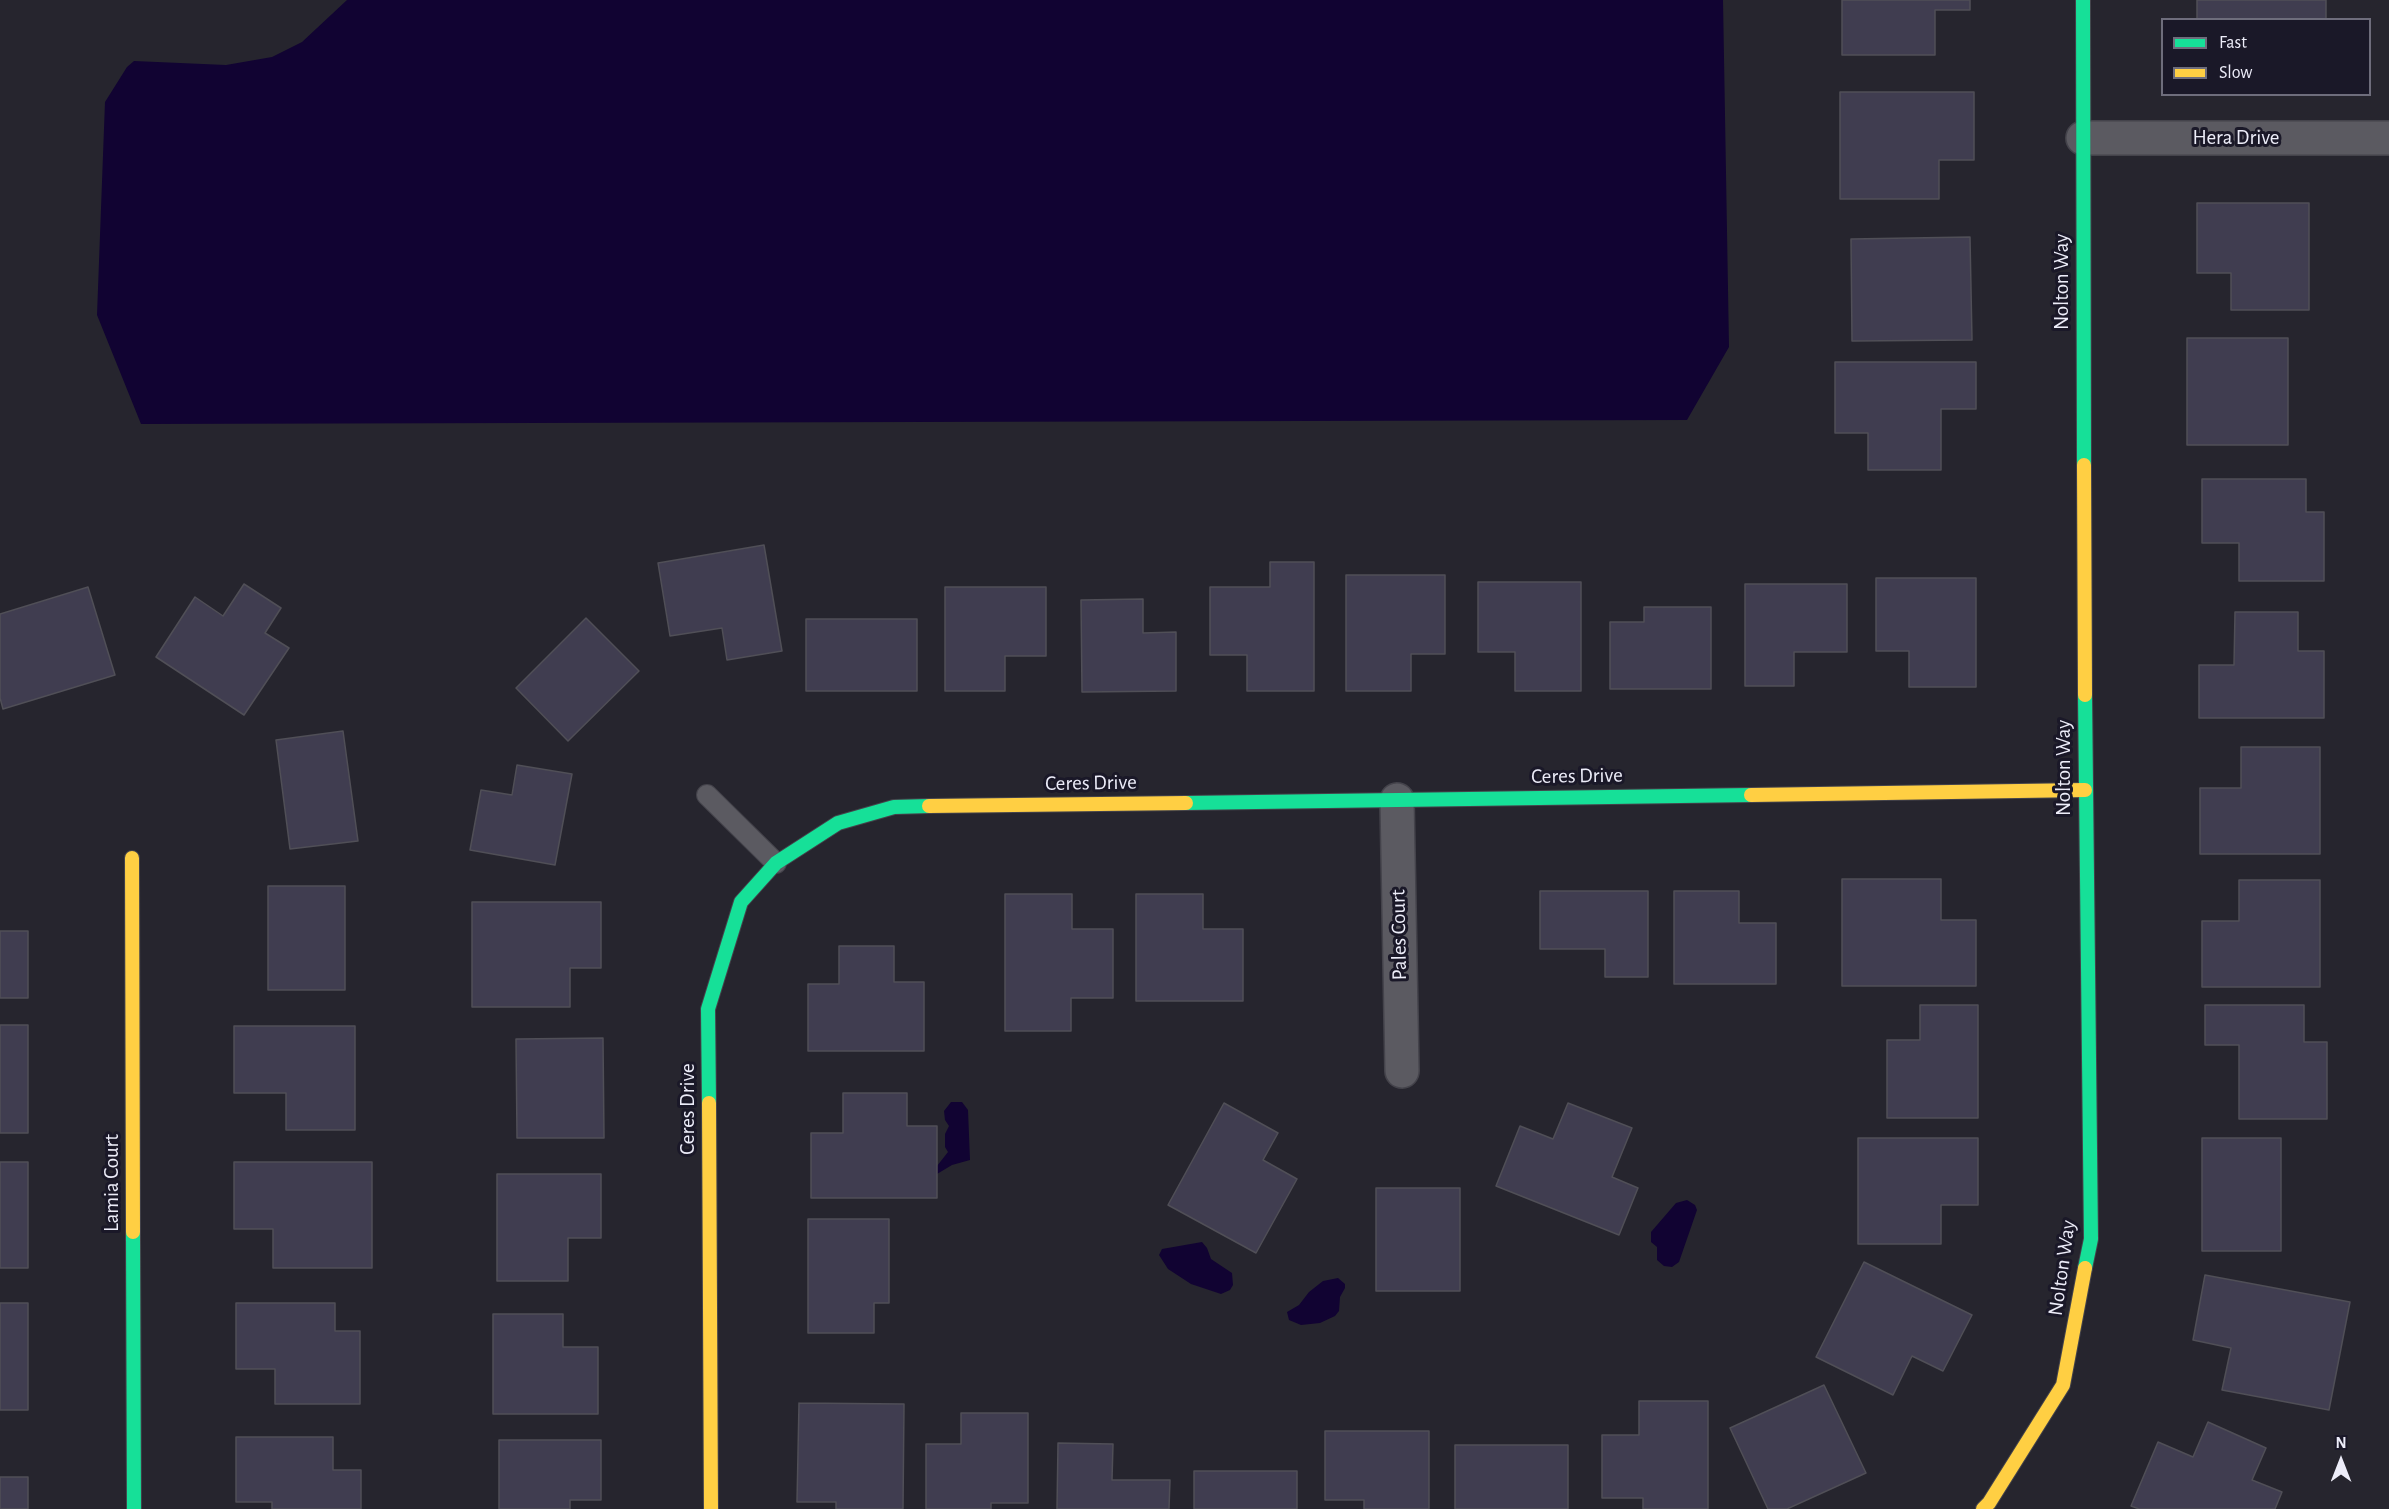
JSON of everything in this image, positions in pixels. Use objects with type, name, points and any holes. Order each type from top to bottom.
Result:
[{"type":"street","name":"Nolton Way","points":[[1983,1509],[2063,1385],[2091,1239],[2085,790],[2083,0]]},
{"type":"street","name":"Hera Drive","points":[[2083,138],[2389,138]]},
{"type":"street","name":"Ceres Drive","points":[[711,1509],[708,1009],[741,902],[776,863],[837,823],[894,807],[2085,790]]},
{"type":"street","name":"Pales Court","points":[[1397,800],[1402,1071]]},
{"type":"street","name":"Lamia Court","points":[[132,858],[134,1509]]},
{"type":"lane","points":[[707,795],[776,863]]},
{"type":"shaded area","points":[[347,0],[1723,0],[1729,347],[1687,420],[141,424],[97,315],[105,102],[127,67],[134,61],[226,65],[272,57],[302,42]]},
{"type":"shaded area","points":[[951,1102],[962,1102],[968,1110],[970,1160],[952,1165],[937,1174],[937,1166],[948,1152],[945,1147],[945,1134],[949,1126],[945,1120],[944,1111]]},
{"type":"shaded area","points":[[1687,1200],[1695,1205],[1697,1210],[1679,1262],[1672,1267],[1664,1266],[1657,1260],[1657,1247],[1651,1242],[1651,1232],[1676,1203]]},
{"type":"shaded area","points":[[1202,1242],[1211,1259],[1232,1273],[1233,1285],[1230,1290],[1221,1294],[1191,1284],[1168,1269],[1159,1255],[1162,1249]]},
{"type":"shaded area","points":[[1338,1278],[1345,1284],[1345,1288],[1340,1297],[1339,1311],[1335,1316],[1320,1323],[1301,1325],[1289,1320],[1287,1312],[1299,1305],[1309,1292],[1323,1281]]},
{"type":"building","points":[[1842,0],[1970,0],[1970,10],[1935,10],[1935,55],[1842,55]]},
{"type":"building","points":[[2197,0],[2326,0],[2326,18],[2197,18]]},
{"type":"building","points":[[1840,92],[1974,92],[1974,160],[1939,160],[1939,199],[1840,199]]},
{"type":"building","points":[[2197,203],[2309,203],[2309,310],[2231,310],[2231,273],[2197,273]]},
{"type":"building","points":[[1970,237],[1972,340],[1852,341],[1851,239]]},
{"type":"building","points":[[2187,338],[2288,338],[2288,445],[2187,445]]},
{"type":"building","points":[[1835,362],[1976,362],[1976,409],[1941,409],[1941,470],[1868,470],[1868,433],[1835,433]]},
{"type":"building","points":[[2202,479],[2306,479],[2306,512],[2324,512],[2324,581],[2239,581],[2239,543],[2202,543]]},
{"type":"building","points":[[764,545],[782,651],[727,660],[722,628],[670,636],[658,563]]},
{"type":"building","points":[[1270,562],[1314,562],[1314,691],[1247,691],[1247,655],[1210,655],[1210,587],[1270,587]]},
{"type":"building","points":[[1346,575],[1445,575],[1445,654],[1411,654],[1411,691],[1346,691]]},
{"type":"building","points":[[1876,578],[1976,578],[1976,687],[1909,687],[1909,651],[1876,651]]},
{"type":"building","points":[[1478,582],[1581,582],[1581,691],[1515,691],[1515,652],[1478,652]]},
{"type":"building","points":[[244,584],[281,608],[265,633],[289,648],[244,715],[156,657],[195,597],[223,616]]},
{"type":"building","points":[[1745,584],[1847,584],[1847,652],[1794,652],[1794,686],[1745,686]]},
{"type":"building","points":[[88,587],[115,675],[3,709],[0,698],[0,614]]},
{"type":"building","points":[[945,587],[1046,587],[1046,656],[1005,656],[1005,691],[945,691]]},
{"type":"building","points":[[1143,599],[1143,633],[1176,632],[1176,691],[1082,692],[1081,600]]},
{"type":"building","points":[[1644,607],[1711,607],[1711,689],[1610,689],[1610,622],[1644,622]]},
{"type":"building","points":[[2235,612],[2298,612],[2298,651],[2324,651],[2324,718],[2199,718],[2199,665],[2234,665]]},
{"type":"building","points":[[586,618],[639,671],[568,741],[516,688]]},
{"type":"building","points":[[806,619],[917,619],[917,691],[806,691]]},
{"type":"building","points":[[343,731],[358,841],[290,849],[276,740]]},
{"type":"building","points":[[2241,747],[2320,747],[2320,854],[2200,854],[2200,788],[2241,788]]},
{"type":"building","points":[[517,765],[572,774],[555,865],[470,850],[481,790],[512,795]]},
{"type":"building","points":[[1842,879],[1941,879],[1941,920],[1976,920],[1976,986],[1842,986]]},
{"type":"building","points":[[2239,880],[2320,880],[2320,987],[2202,987],[2202,921],[2239,921]]},
{"type":"building","points":[[268,886],[345,886],[345,990],[268,990]]},
{"type":"building","points":[[1540,891],[1648,891],[1648,977],[1605,977],[1605,949],[1540,949]]},
{"type":"building","points":[[1674,891],[1739,891],[1739,923],[1776,923],[1776,984],[1674,984]]},
{"type":"building","points":[[1005,894],[1072,894],[1072,929],[1113,929],[1113,998],[1071,998],[1071,1031],[1005,1031]]},
{"type":"building","points":[[1136,894],[1203,894],[1203,929],[1243,929],[1243,1001],[1136,1001]]},
{"type":"building","points":[[472,902],[601,902],[601,968],[570,968],[570,1007],[472,1007]]},
{"type":"building","points":[[0,931],[28,931],[28,998],[0,998]]},
{"type":"building","points":[[839,946],[894,946],[894,982],[924,982],[924,1051],[808,1051],[808,984],[839,984]]},
{"type":"building","points":[[1920,1005],[1978,1005],[1978,1118],[1887,1118],[1887,1040],[1920,1040]]},
{"type":"building","points":[[2205,1005],[2304,1005],[2304,1042],[2327,1042],[2327,1119],[2239,1119],[2239,1045],[2205,1045]]},
{"type":"building","points":[[0,1025],[28,1025],[28,1133],[0,1133]]},
{"type":"building","points":[[234,1026],[355,1026],[355,1130],[286,1130],[286,1093],[234,1093]]},
{"type":"building","points":[[603,1038],[604,1138],[517,1138],[516,1039]]},
{"type":"building","points":[[843,1093],[907,1093],[907,1126],[937,1126],[937,1198],[811,1198],[811,1133],[843,1133]]},
{"type":"building","points":[[1224,1103],[1278,1133],[1263,1160],[1297,1179],[1256,1253],[1168,1205]]},
{"type":"building","points":[[1568,1103],[1632,1128],[1612,1177],[1638,1188],[1619,1235],[1496,1186],[1520,1126],[1553,1139]]},
{"type":"building","points":[[1858,1138],[1978,1138],[1978,1205],[1941,1205],[1941,1244],[1858,1244]]},
{"type":"building","points":[[2202,1138],[2281,1138],[2281,1251],[2202,1251]]},
{"type":"building","points":[[0,1162],[28,1162],[28,1268],[0,1268]]},
{"type":"building","points":[[234,1162],[372,1162],[372,1268],[273,1268],[273,1229],[234,1229]]},
{"type":"building","points":[[497,1174],[601,1174],[601,1238],[568,1238],[568,1281],[497,1281]]},
{"type":"building","points":[[1376,1188],[1460,1188],[1460,1291],[1376,1291]]},
{"type":"building","points":[[808,1219],[889,1219],[889,1303],[874,1303],[874,1333],[808,1333]]},
{"type":"building","points":[[1864,1262],[1972,1315],[1943,1371],[1912,1356],[1893,1395],[1816,1357]]},
{"type":"building","points":[[2205,1275],[2350,1302],[2329,1410],[2222,1390],[2231,1348],[2193,1340]]},
{"type":"building","points":[[0,1303],[28,1303],[28,1410],[0,1410]]},
{"type":"building","points":[[236,1303],[335,1303],[335,1331],[360,1331],[360,1404],[275,1404],[275,1369],[236,1369]]},
{"type":"building","points":[[493,1314],[563,1314],[563,1347],[598,1347],[598,1414],[493,1414]]},
{"type":"building","points":[[1824,1385],[1866,1473],[1787,1509],[1768,1509],[1730,1428]]},
{"type":"building","points":[[1639,1401],[1708,1401],[1708,1509],[1643,1509],[1643,1498],[1602,1498],[1602,1435],[1639,1435]]},
{"type":"building","points":[[799,1403],[904,1404],[903,1509],[836,1509],[836,1502],[797,1502]]},
{"type":"building","points":[[961,1413],[1028,1413],[1028,1503],[991,1503],[991,1509],[926,1509],[926,1444],[961,1444]]},
{"type":"building","points":[[2208,1422],[2266,1448],[2252,1480],[2282,1492],[2275,1509],[2139,1509],[2131,1506],[2158,1442],[2193,1457]]},
{"type":"building","points":[[1325,1431],[1429,1431],[1429,1509],[1364,1509],[1364,1500],[1325,1500]]},
{"type":"building","points":[[236,1437],[333,1437],[333,1470],[361,1470],[361,1509],[272,1509],[272,1502],[236,1502]]},
{"type":"building","points":[[499,1440],[601,1440],[601,1500],[570,1500],[570,1509],[499,1509]]},
{"type":"building","points":[[1058,1443],[1113,1444],[1112,1480],[1170,1480],[1169,1509],[1057,1509]]},
{"type":"building","points":[[1455,1445],[1568,1445],[1568,1509],[1455,1509]]},
{"type":"building","points":[[1194,1471],[1297,1471],[1297,1509],[1194,1509]]},
{"type":"building","points":[[0,1477],[28,1477],[28,1509],[0,1509]]},
{"type":"traffic: fast","points":[[2083,0],[2084,465]]},
{"type":"traffic: fast","points":[[2085,695],[2091,1239],[2085,1268]]},
{"type":"traffic: fast","points":[[1186,803],[1751,795]]},
{"type":"traffic: fast","points":[[709,1103],[708,1009],[741,902],[776,863],[838,823],[894,807],[929,806]]},
{"type":"traffic: fast","points":[[133,1232],[134,1509]]},
{"type":"traffic: slow","points":[[2084,465],[2085,695]]},
{"type":"traffic: slow","points":[[1751,795],[2085,790]]},
{"type":"traffic: slow","points":[[929,806],[1186,803]]},
{"type":"traffic: slow","points":[[132,858],[133,1232]]},
{"type":"traffic: slow","points":[[709,1103],[711,1509]]},
{"type":"traffic: slow","points":[[1983,1509],[2063,1385],[2085,1268]]}]
